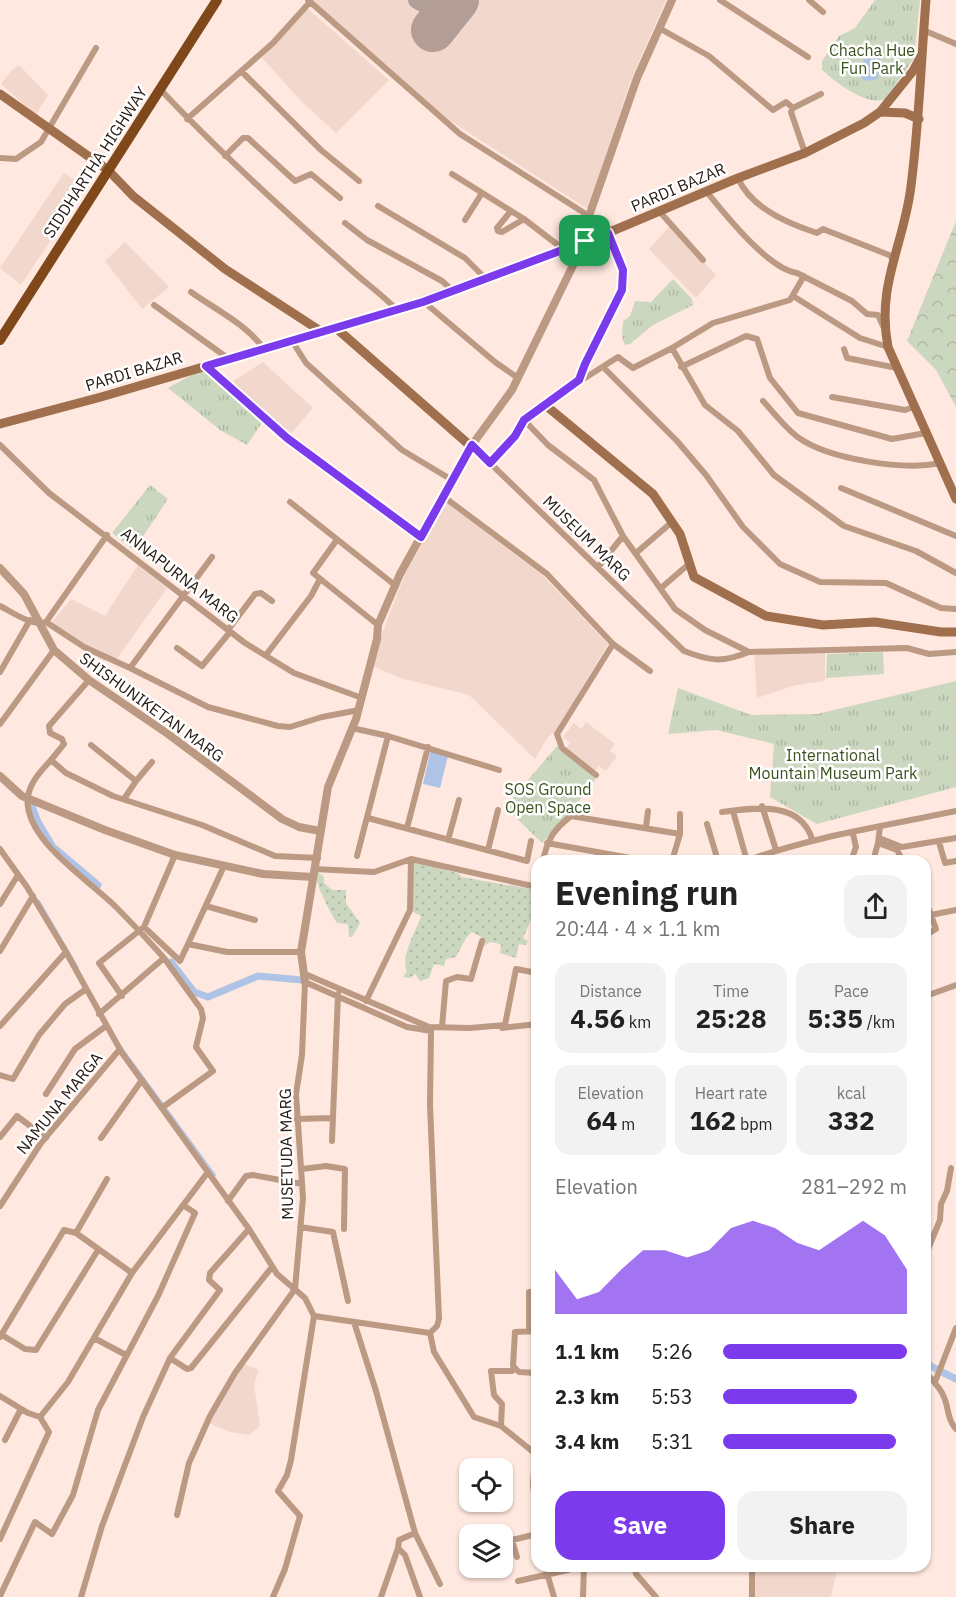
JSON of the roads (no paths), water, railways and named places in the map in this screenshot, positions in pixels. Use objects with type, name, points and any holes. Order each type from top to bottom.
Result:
[{"type":"highway","name":"SIDDHARTHA HIGHWAY","points":[[0,340],[217,0]]},
{"type":"main road","points":[[926,0],[918,119],[904,227],[884,294],[884,326],[888,347],[956,499]]},
{"type":"main road","name":"PARDI BAZAR","points":[[0,424],[423,302],[608,233],[738,178],[805,153],[880,112],[913,72],[921,56]]},
{"type":"main road","points":[[0,94],[108,170],[133,196],[225,269],[322,332]]},
{"type":"main road","points":[[880,112],[905,112],[918,119]]},
{"type":"main road","points":[[336,328],[490,463],[515,436],[524,420],[544,404],[653,494],[680,534],[694,577],[766,616],[823,625],[875,622],[941,632],[956,632]]},
{"type":"street","points":[[305,978],[301,952],[328,787],[362,698],[378,625],[452,480],[472,445],[518,378],[585,241],[590,229],[589,216],[636,78],[672,0]]},
{"type":"street","points":[[720,0],[808,57]]},
{"type":"street","points":[[808,0],[823,12]]},
{"type":"street","points":[[188,119],[273,43],[309,1],[459,134],[589,216]]},
{"type":"street","points":[[659,28],[709,56],[773,111],[786,102],[793,108]]},
{"type":"street","points":[[923,30],[956,44]]},
{"type":"street","points":[[1,158],[16,159],[32,150],[50,128],[96,48]]},
{"type":"street","points":[[241,70],[321,150],[359,181]]},
{"type":"street","points":[[160,89],[225,156],[348,268],[378,290],[397,310]]},
{"type":"street","points":[[805,153],[791,112],[793,108],[821,94]]},
{"type":"street","points":[[225,156],[243,138],[248,138],[295,181],[311,174],[340,198]]},
{"type":"street","points":[[453,174],[524,219],[563,249]]},
{"type":"street","points":[[738,178],[749,194],[778,216],[817,233],[823,229],[889,255],[893,259]]},
{"type":"street","points":[[706,191],[758,249],[790,272],[804,276],[852,301],[867,314],[879,315],[884,326]]},
{"type":"street","points":[[465,220],[482,193]]},
{"type":"street","points":[[378,206],[465,258],[485,278]]},
{"type":"street","points":[[511,211],[497,228],[499,232],[524,219]]},
{"type":"street","points":[[659,211],[703,260]]},
{"type":"street","points":[[345,223],[367,240],[442,281],[452,290]]},
{"type":"street","points":[[579,380],[622,290],[623,270],[608,233]]},
{"type":"street","points":[[544,404],[618,357],[633,368],[713,323],[790,300],[804,276]]},
{"type":"street","points":[[191,292],[241,325],[255,337],[264,349]]},
{"type":"street","points":[[794,296],[860,338],[888,347]]},
{"type":"street","points":[[423,302],[495,362],[518,378]]},
{"type":"street","points":[[154,304],[229,359]]},
{"type":"street","points":[[681,367],[746,336],[753,336],[758,339],[770,378],[798,413],[892,439],[926,433]]},
{"type":"street","points":[[292,341],[306,363],[402,450],[452,480]]},
{"type":"street","points":[[672,348],[705,405],[738,432],[774,476],[828,516],[854,531],[916,551],[956,573]]},
{"type":"street","points":[[844,350],[846,358],[897,368]]},
{"type":"street","points":[[206,366],[287,438],[421,537]]},
{"type":"street","points":[[603,367],[677,441],[706,475],[742,527],[780,564],[820,582],[886,583],[941,608],[956,609]]},
{"type":"street","points":[[832,397],[905,410],[914,407]]},
{"type":"street","points":[[763,401],[799,438],[840,455],[891,466],[924,467],[939,464]]},
{"type":"street","points":[[524,420],[548,445],[594,480],[623,536],[675,609],[719,638],[749,652],[907,648],[929,654],[956,652]]},
{"type":"street","name":"ANNAPURNA MARG","points":[[0,445],[43,488],[229,631],[294,673],[362,698]]},
{"type":"street","name":"MUSEUM MARG","points":[[490,463],[684,651],[710,661],[736,657],[749,652]]},
{"type":"street","points":[[841,488],[956,536]]},
{"type":"street","points":[[444,497],[547,574],[613,644],[650,671]]},
{"type":"street","points":[[290,502],[336,541],[396,586]]},
{"type":"street","points":[[636,553],[672,522]]},
{"type":"street","points":[[43,623],[107,536]]},
{"type":"street","points":[[598,567],[623,536]]},
{"type":"street","points":[[336,541],[313,571],[378,625]]},
{"type":"street","points":[[130,668],[212,557]]},
{"type":"street","points":[[661,588],[690,563]]},
{"type":"street","name":"SHISHUNIKETAN MARG","points":[[0,568],[24,594],[43,623],[54,650],[89,680],[168,734],[282,819],[299,827],[320,831]]},
{"type":"street","points":[[266,655],[311,596],[320,579]]},
{"type":"street","points":[[177,648],[202,666],[255,594],[261,593],[272,601]]},
{"type":"street","points":[[0,606],[30,620],[43,623],[84,647],[208,707],[278,726],[290,727],[322,717],[358,710]]},
{"type":"street","points":[[0,672],[30,620]]},
{"type":"street","points":[[596,775],[562,748],[557,734],[613,644]]},
{"type":"street","points":[[0,724],[54,650]]},
{"type":"street","points":[[89,680],[49,726],[50,733],[63,741],[31,782],[27,806],[51,848],[180,961],[224,866]]},
{"type":"street","points":[[352,728],[428,747],[499,770]]},
{"type":"street","points":[[357,855],[388,736]]},
{"type":"street","points":[[91,746],[136,781]]},
{"type":"street","points":[[406,828],[428,747]]},
{"type":"street","points":[[51,759],[66,772],[124,799],[202,825],[275,856],[318,858]]},
{"type":"street","points":[[124,799],[152,762]]},
{"type":"street","points":[[0,776],[22,796],[105,830],[175,855],[224,866],[263,874],[374,872],[411,859],[531,886]]},
{"type":"street","points":[[448,840],[459,800]]},
{"type":"street","points":[[762,806],[776,850]]},
{"type":"street","points":[[722,812],[762,806],[796,817],[809,829],[812,839]]},
{"type":"street","points":[[488,850],[498,810]]},
{"type":"street","points":[[762,855],[812,839],[853,834],[956,810]]},
{"type":"street","points":[[646,827],[648,811]]},
{"type":"street","points":[[733,811],[744,855]]},
{"type":"street","points":[[674,855],[680,834],[680,814]]},
{"type":"street","points":[[544,855],[553,832],[571,816],[680,834]]},
{"type":"street","points":[[368,818],[527,861],[531,841]]},
{"type":"street","points":[[707,824],[715,855]]},
{"type":"street","points":[[874,855],[880,827]]},
{"type":"street","points":[[853,834],[856,847],[853,855]]},
{"type":"street","points":[[878,841],[902,847],[956,838]]},
{"type":"street","points":[[878,841],[897,850],[900,855]]},
{"type":"street","points":[[939,842],[945,863],[956,861]]},
{"type":"street","points":[[547,843],[614,855]]},
{"type":"street","points":[[0,849],[33,896],[120,1049],[142,1080],[166,1105],[272,1267],[285,1282],[305,1298],[314,1316],[303,1395],[288,1475],[278,1491],[300,1516],[285,1569],[273,1597]]},
{"type":"street","points":[[122,996],[99,963],[141,929],[175,855]]},
{"type":"street","points":[[366,1001],[410,910],[411,859]]},
{"type":"street","points":[[0,904],[18,875]]},
{"type":"street","points":[[0,951],[33,896]]},
{"type":"street","points":[[206,906],[255,920]]},
{"type":"street","points":[[931,932],[936,929],[932,915],[956,910]]},
{"type":"street","points":[[141,929],[201,1009],[202,1018],[196,1047],[213,1071],[166,1105]]},
{"type":"street","points":[[442,1027],[446,981],[457,977],[471,979],[482,941]]},
{"type":"street","points":[[188,944],[227,952],[301,952]]},
{"type":"street","points":[[0,1026],[66,952]]},
{"type":"street","points":[[99,1014],[164,958]]},
{"type":"street","points":[[305,978],[429,1027],[470,1028],[505,1024],[516,969],[531,971]]},
{"type":"street","points":[[305,978],[407,1027],[431,1031],[531,1024]]},
{"type":"street","name":"MUSETUDA MARG","points":[[295,1289],[302,1184],[296,1119],[305,978]]},
{"type":"street","points":[[931,994],[955,987]]},
{"type":"street","points":[[0,1075],[13,1079],[39,1035],[65,1004],[86,989]]},
{"type":"street","points":[[332,1141],[338,994]]},
{"type":"street","points":[[46,1094],[75,1049],[106,1026]]},
{"type":"street","points":[[430,1333],[437,1326],[439,1319],[430,1106],[431,1031]]},
{"type":"street","name":"NAMUNA MARGA","points":[[0,1206],[46,1138],[120,1049]]},
{"type":"street","points":[[101,1138],[142,1080]]},
{"type":"street","points":[[0,1137],[17,1116],[46,1138]]},
{"type":"street","points":[[296,1119],[332,1118]]},
{"type":"street","points":[[302,1169],[326,1166],[345,1169],[344,1229]]},
{"type":"street","points":[[931,1243],[938,1228],[951,1167]]},
{"type":"street","points":[[40,1417],[68,1382],[132,1273],[208,1172]]},
{"type":"street","points":[[228,1201],[246,1176],[253,1175],[302,1184]]},
{"type":"street","points":[[76,1233],[107,1179]]},
{"type":"street","points":[[0,1596],[35,1522],[52,1534],[62,1519],[80,1476],[98,1410],[158,1296],[195,1213],[183,1205]]},
{"type":"street","points":[[300,1227],[333,1232],[348,1301]]},
{"type":"street","points":[[81,1597],[102,1526],[143,1418],[170,1358],[220,1290],[209,1280],[210,1273],[249,1229]]},
{"type":"street","points":[[98,1250],[36,1350],[26,1349],[1,1336],[64,1230],[76,1233],[132,1273]]},
{"type":"street","points":[[170,1358],[187,1369],[190,1368],[272,1267]]},
{"type":"street","points":[[177,1515],[189,1463],[204,1428],[235,1373],[295,1289]]},
{"type":"street","points":[[514,1368],[515,1332],[528,1331],[528,1292],[531,1292]]},
{"type":"street","points":[[314,1316],[430,1333]]},
{"type":"street","points":[[354,1322],[376,1391],[415,1533],[440,1584]]},
{"type":"street","points":[[934,1382],[956,1328]]},
{"type":"street","points":[[430,1333],[434,1352],[474,1418],[501,1426],[531,1451]]},
{"type":"street","points":[[94,1338],[126,1355]]},
{"type":"street","points":[[501,1426],[502,1404],[494,1395],[491,1371],[513,1371],[514,1368]]},
{"type":"street","points":[[514,1368],[519,1372],[531,1373]]},
{"type":"street","points":[[931,1379],[944,1397],[949,1421],[956,1429]]},
{"type":"street","points":[[0,1396],[40,1417],[50,1432],[0,1539]]},
{"type":"street","points":[[5,1440],[21,1409]]},
{"type":"street","points":[[381,1597],[399,1540],[415,1533]]},
{"type":"street","points":[[517,1557],[512,1540],[531,1535]]},
{"type":"street","points":[[398,1548],[405,1555],[420,1597]]},
{"type":"street","points":[[547,1572],[554,1597]]},
{"type":"street","points":[[518,1581],[561,1572]]},
{"type":"street","points":[[583,1597],[584,1572]]},
{"type":"street","points":[[636,1572],[656,1597]]},
{"type":"street","points":[[752,1572],[752,1597]]},
{"type":"water","points":[[870,54],[880,59],[878,79],[865,81],[857,73],[848,71],[850,65],[862,62]]},
{"type":"water","points":[[431,749],[448,756],[440,788],[423,784]]},
{"type":"waterway","points":[[31,804],[38,822],[53,847],[98,885]]},
{"type":"waterway","points":[[39,901],[78,968]]},
{"type":"waterway","points":[[171,962],[194,992],[208,997],[258,976],[302,980]]},
{"type":"waterway","points":[[121,1047],[215,1175]]},
{"type":"waterway","points":[[931,1366],[938,1370]]},
{"type":"waterway","points":[[942,1372],[956,1379]]},
{"type":"park label","name":"Chacha Hue Fun Park","points":[[872,59]]},
{"type":"park label","name":"International Mountain Museum Park","points":[[833,764]]},
{"type":"park label","name":"SOS Ground Open Space","points":[[548,798]]}]
